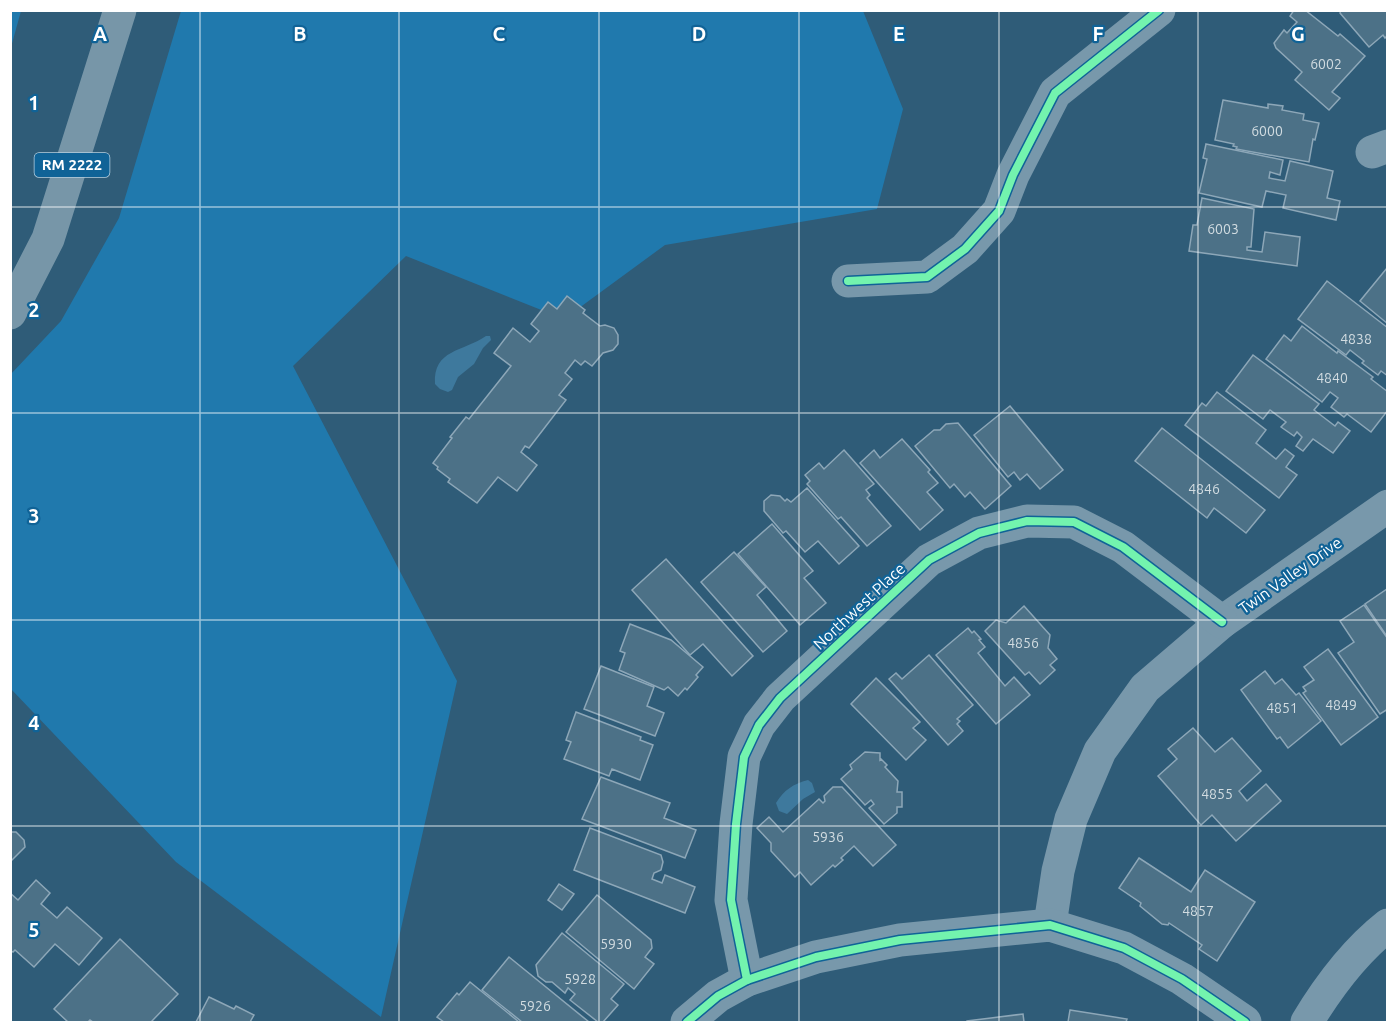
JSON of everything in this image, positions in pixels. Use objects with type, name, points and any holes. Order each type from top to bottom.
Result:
[{"type":"main road","name":"RM 2222","points":[[10,313],[48,239],[120,10]]},
{"type":"street","points":[[848,281],[927,277],[965,249],[999,211],[1013,175],[1055,93],[1159,10]]},
{"type":"street","name":"Twin Valley Drive","points":[[1050,925],[1058,871],[1071,819],[1100,752],[1144,688],[1222,622],[1388,506]]},
{"type":"street","name":"Northwest Place","points":[[747,980],[731,900],[736,824],[744,757],[759,725],[780,698],[929,560],[979,533],[1027,521],[1074,522],[1123,547],[1222,622]]},
{"type":"street","points":[[687,1023],[718,996],[747,980],[816,957],[900,940],[1050,925],[1124,948],[1182,979],[1245,1023]]},
{"type":"street","points":[[1307,1023],[1316,1007],[1354,957],[1388,925]]},
{"type":"shaded area","points":[[10,11],[21,11],[11,47]]},
{"type":"shaded area","points":[[181,11],[863,11],[903,109],[877,209],[665,245],[564,319],[406,256],[293,366],[457,681],[381,1017],[176,862],[11,689],[10,375],[61,321],[119,218]]},
{"type":"shaded area","points":[[490,336],[491,340],[483,348],[474,364],[458,377],[452,390],[448,392],[440,389],[435,384],[436,373],[444,358]]},
{"type":"shaded area","points":[[808,780],[812,783],[815,792],[803,799],[787,814],[779,811],[776,803],[782,794],[793,786]]},
{"type":"building","points":[[1294,10],[1305,10],[1338,36],[1340,34],[1365,56],[1332,92],[1340,98],[1329,110],[1295,80],[1302,72],[1276,48],[1274,43],[1284,30],[1287,33],[1297,22],[1290,16]]},
{"type":"building","points":[[1341,10],[1388,10],[1388,35],[1385,38],[1383,35],[1369,47],[1340,13]]},
{"type":"building","points":[[1223,100],[1268,108],[1268,104],[1283,106],[1282,110],[1304,114],[1303,120],[1319,123],[1315,140],[1313,139],[1309,162],[1236,149],[1234,144],[1215,140]]},
{"type":"building","points":[[1206,144],[1283,160],[1280,175],[1270,172],[1269,178],[1285,181],[1290,161],[1333,171],[1327,198],[1340,201],[1336,220],[1283,208],[1286,195],[1266,191],[1262,207],[1199,193],[1207,159],[1203,158]]},
{"type":"building","points":[[1202,198],[1254,209],[1251,247],[1247,247],[1247,250],[1262,252],[1265,232],[1300,237],[1297,266],[1189,251],[1193,225],[1197,225]]},
{"type":"building","points":[[1388,268],[1388,324],[1360,301]]},
{"type":"building","points":[[1327,281],[1388,328],[1388,376],[1381,371],[1378,375],[1350,350],[1346,355],[1298,319]]},
{"type":"building","points":[[567,296],[585,310],[583,313],[600,326],[614,328],[618,335],[618,344],[613,350],[603,353],[592,366],[585,361],[581,365],[575,360],[565,373],[572,379],[559,395],[566,400],[529,448],[525,446],[521,452],[537,465],[517,491],[498,477],[477,503],[448,482],[450,479],[433,463],[466,417],[469,419],[511,366],[494,353],[513,328],[530,342],[539,331],[531,324],[548,302],[557,309]]},
{"type":"building","points":[[1302,326],[1373,377],[1371,379],[1388,392],[1388,410],[1371,432],[1347,414],[1344,417],[1331,407],[1338,398],[1330,392],[1322,402],[1266,359],[1284,335],[1291,341]]},
{"type":"building","points":[[1253,355],[1319,404],[1314,410],[1335,426],[1338,422],[1350,431],[1333,453],[1313,439],[1303,451],[1296,446],[1302,437],[1297,432],[1294,436],[1281,427],[1286,422],[1270,410],[1263,419],[1226,391]]},
{"type":"building","points":[[1217,392],[1266,430],[1256,443],[1276,459],[1285,449],[1294,456],[1286,467],[1297,475],[1279,498],[1185,425],[1202,403],[1206,406]]},
{"type":"building","points":[[1010,406],[1063,470],[1040,489],[1027,474],[1020,480],[1014,472],[1008,477],[974,435]]},
{"type":"building","points":[[958,423],[1011,486],[985,509],[970,492],[965,497],[954,484],[950,488],[915,446],[934,430],[940,430],[946,424]]},
{"type":"building","points":[[1162,428],[1265,510],[1246,533],[1214,508],[1207,518],[1135,461]]},
{"type":"building","points":[[902,439],[930,470],[928,472],[938,483],[927,492],[943,510],[920,530],[860,463],[874,450],[880,458]]},
{"type":"building","points":[[844,450],[874,484],[866,490],[870,495],[867,498],[891,526],[867,546],[841,517],[838,519],[807,484],[810,481],[805,475],[819,463],[824,469]]},
{"type":"building","points":[[807,488],[859,546],[839,564],[818,541],[805,552],[786,531],[783,533],[764,511],[764,501],[771,495],[780,496],[785,501],[787,499],[791,502]]},
{"type":"building","points":[[772,524],[813,571],[804,578],[826,603],[800,625],[738,554]]},
{"type":"building","points":[[734,552],[766,587],[757,595],[787,631],[763,652],[701,582]]},
{"type":"building","points":[[666,559],[753,656],[732,676],[703,644],[690,655],[632,590]]},
{"type":"building","points":[[1388,589],[1388,638],[1365,604]]},
{"type":"building","points":[[1364,605],[1388,639],[1388,709],[1380,714],[1338,653],[1354,642],[1340,621]]},
{"type":"building","points":[[1024,606],[1050,635],[1048,648],[1057,659],[1050,665],[1055,670],[1040,684],[1029,672],[1025,675],[985,631],[996,620],[1006,623]]},
{"type":"building","points":[[630,624],[671,640],[703,667],[687,690],[685,688],[678,696],[668,687],[664,690],[619,670],[625,653],[620,651]]},
{"type":"building","points":[[968,628],[981,639],[979,640],[985,647],[978,653],[1005,686],[1014,677],[1030,695],[996,724],[936,655]]},
{"type":"building","points":[[1328,649],[1378,717],[1341,745],[1303,693],[1306,691],[1303,687],[1314,680],[1304,667]]},
{"type":"building","points":[[929,655],[973,705],[957,719],[960,721],[957,724],[963,731],[948,745],[889,679],[896,673],[902,679]]},
{"type":"building","points":[[601,666],[654,687],[647,706],[664,713],[655,736],[584,709]]},
{"type":"building","points":[[1265,671],[1275,684],[1282,679],[1296,695],[1299,693],[1321,721],[1288,748],[1280,737],[1277,739],[1241,690]]},
{"type":"building","points":[[876,678],[920,722],[913,728],[926,740],[906,760],[851,704]]},
{"type":"building","points":[[576,712],[641,737],[640,740],[653,745],[640,780],[612,769],[609,776],[564,759],[571,742],[566,740]]},
{"type":"building","points":[[1193,728],[1215,752],[1232,738],[1261,771],[1239,791],[1247,801],[1266,784],[1281,801],[1236,841],[1212,815],[1201,825],[1158,776],[1177,759],[1168,749]]},
{"type":"building","points":[[865,752],[880,753],[880,760],[887,765],[885,767],[898,781],[897,792],[902,792],[902,807],[897,807],[897,813],[884,824],[869,808],[874,804],[871,800],[865,805],[841,779],[852,769],[850,765]]},
{"type":"building","points":[[601,777],[670,803],[664,818],[696,830],[685,858],[582,819]]},
{"type":"building","points":[[833,787],[842,787],[896,845],[873,866],[854,846],[841,858],[843,860],[835,867],[833,865],[811,885],[800,872],[795,877],[771,851],[771,843],[757,828],[769,817],[783,832],[819,799],[823,803],[824,796]]},
{"type":"building","points":[[590,828],[661,855],[663,862],[661,870],[654,873],[652,879],[662,883],[665,875],[695,887],[685,913],[574,870]]},
{"type":"building","points":[[10,832],[16,832],[24,840],[25,847],[10,862]]},
{"type":"building","points":[[1139,858],[1191,892],[1205,870],[1255,902],[1217,961],[1199,949],[1202,945],[1169,923],[1168,925],[1162,924],[1140,906],[1141,903],[1119,888]]},
{"type":"building","points":[[36,880],[50,893],[41,904],[57,918],[67,907],[102,938],[79,965],[55,944],[34,967],[15,950],[13,952],[10,950],[10,893],[18,900]]},
{"type":"building","points":[[559,884],[574,894],[562,910],[548,900]]},
{"type":"building","points":[[597,895],[651,940],[652,948],[645,957],[654,964],[634,989],[566,932]]},
{"type":"building","points":[[562,933],[624,984],[611,999],[618,1005],[603,1022],[598,1022],[570,1000],[575,994],[568,988],[565,993],[552,982],[546,982],[538,976],[536,965]]},
{"type":"building","points":[[120,939],[178,994],[151,1022],[93,1022],[90,1020],[88,1022],[68,1022],[54,1009]]},
{"type":"building","points":[[509,957],[589,1022],[522,1022],[482,990]]},
{"type":"building","points":[[470,982],[519,1022],[444,1022],[437,1017],[457,993],[459,995]]},
{"type":"building","points":[[209,997],[234,1009],[236,1006],[254,1015],[250,1022],[196,1022]]},
{"type":"building","points":[[1070,1010],[1127,1019],[1126,1022],[1068,1022]]},
{"type":"building","points":[[1023,1014],[1024,1022],[967,1022],[967,1021]]},
{"type":"cycle path","points":[[848,281],[927,277],[965,249],[999,211],[1013,175],[1055,93],[1159,10]]},
{"type":"cycle path","points":[[747,980],[731,900],[736,824],[744,757],[759,725],[780,698],[929,560],[979,533],[1027,521],[1074,522],[1123,547],[1222,622]]},
{"type":"cycle path","points":[[687,1022],[718,996],[747,980],[816,957],[900,940],[1050,925],[1124,948],[1182,979],[1245,1022]]}]
